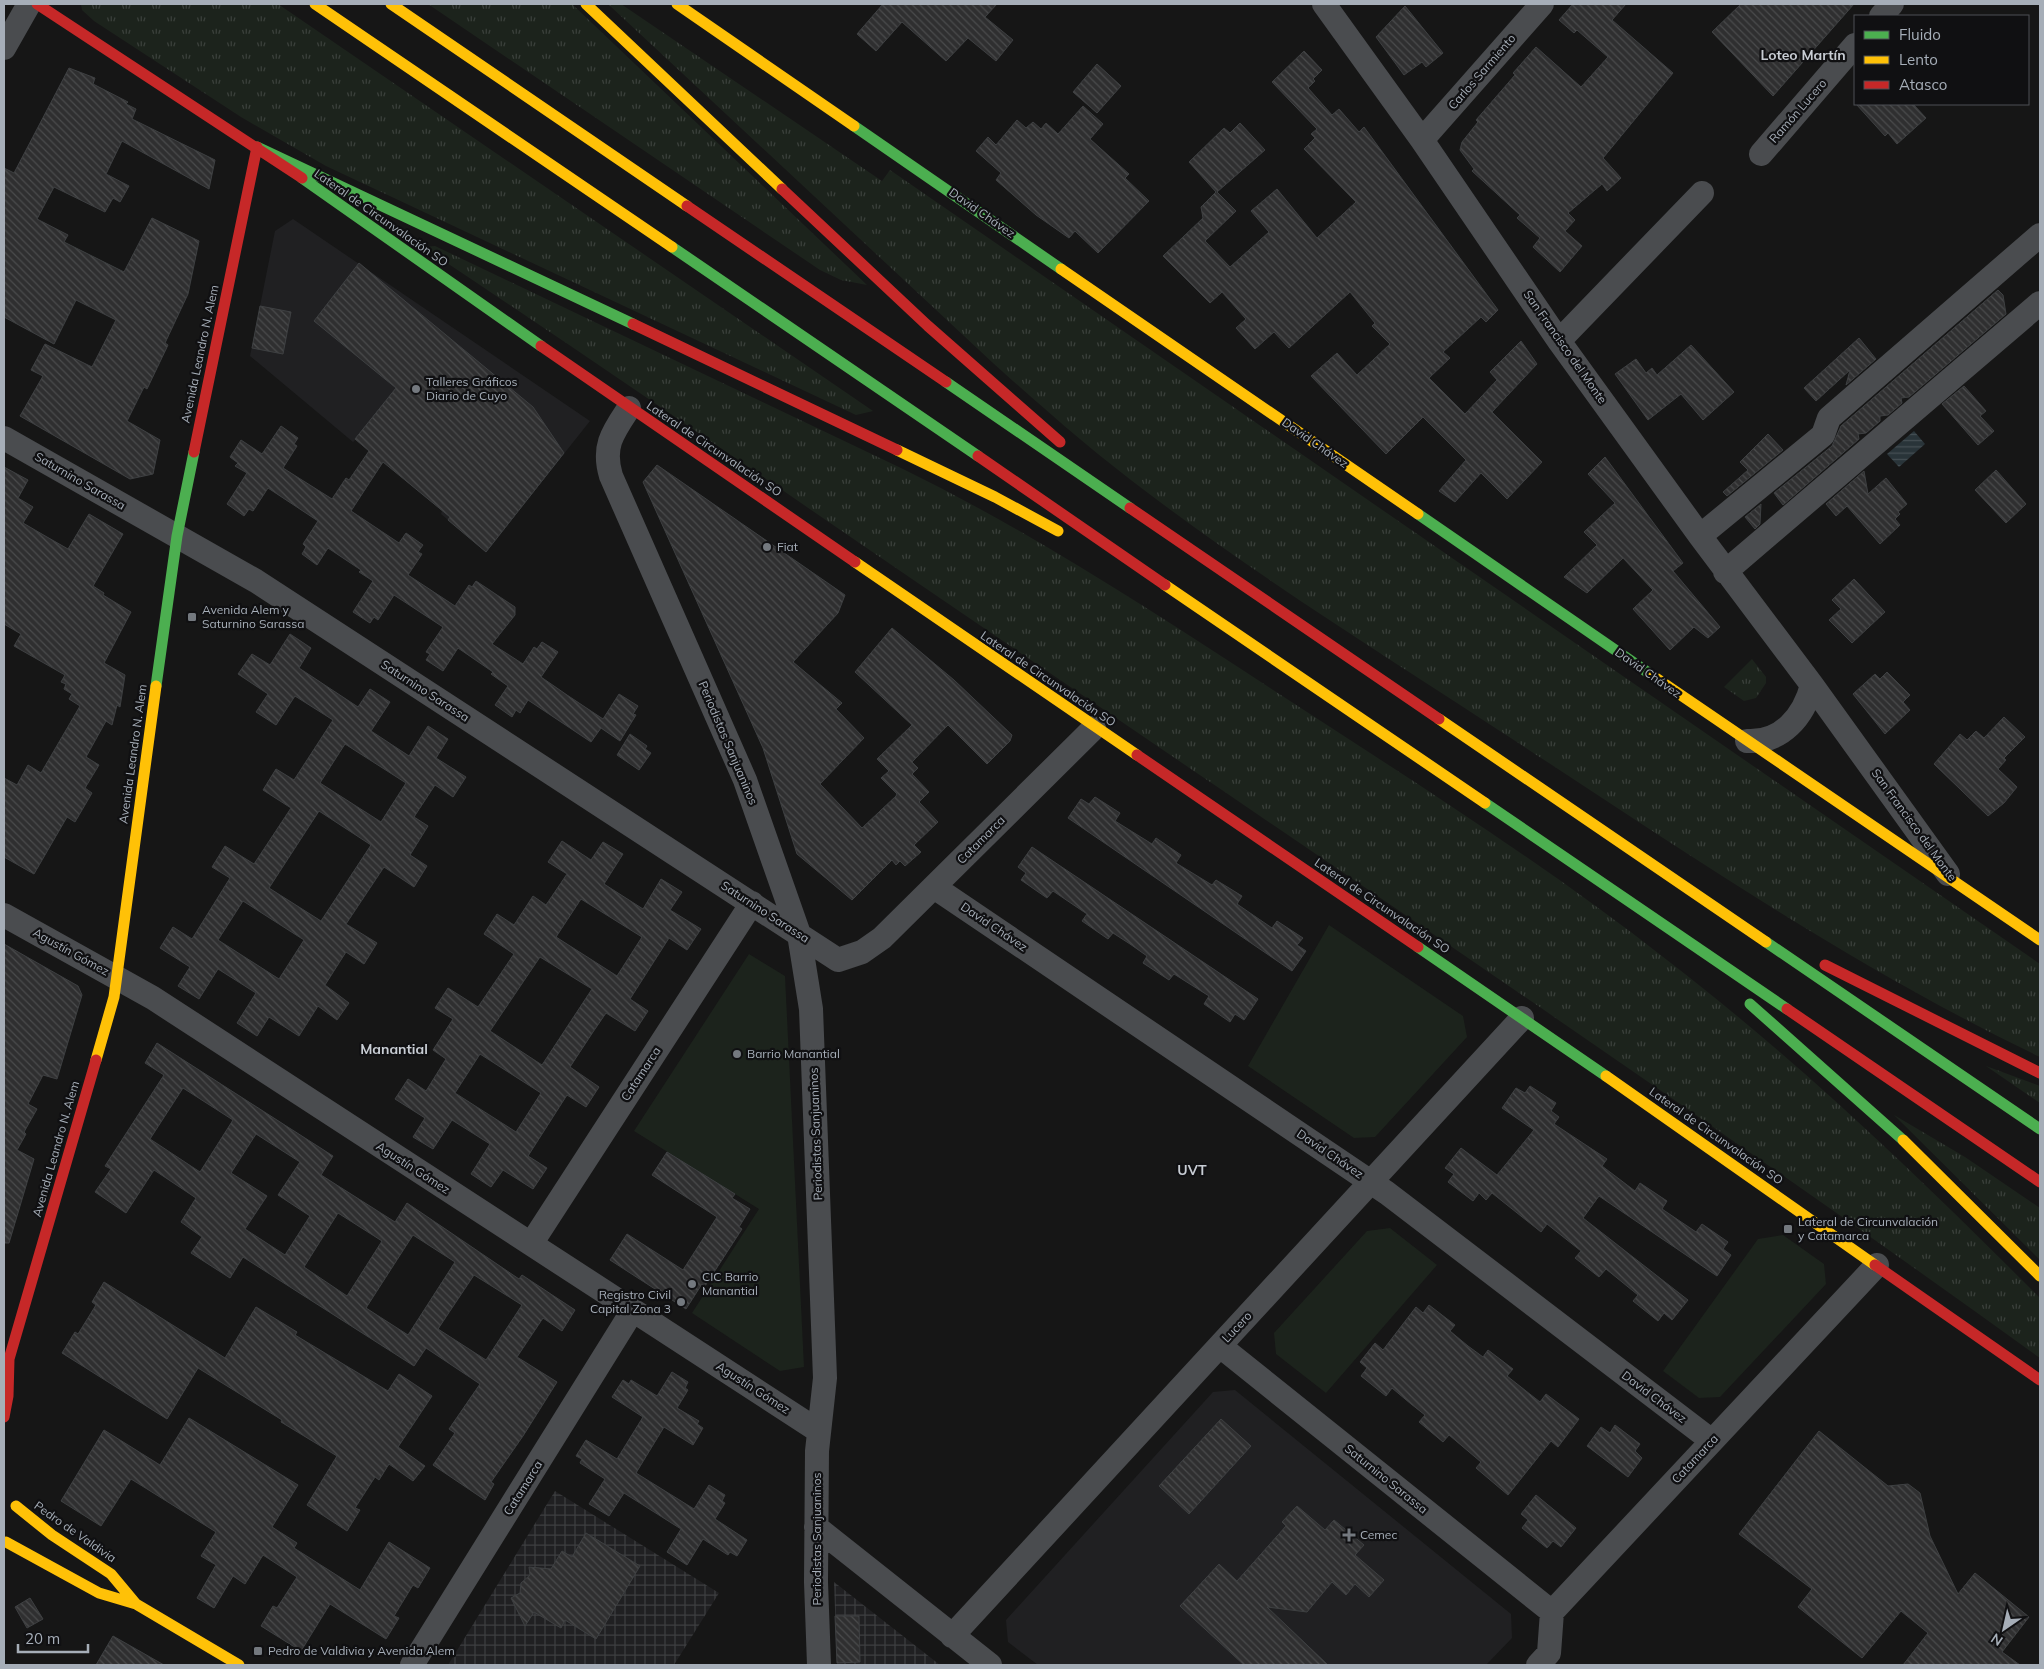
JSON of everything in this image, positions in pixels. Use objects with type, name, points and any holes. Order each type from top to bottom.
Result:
[{"type":"main road","name":"Lateral de Circunvalación SO","points":[[37,4],[257,147],[629,408],[1094,728],[1522,1018],[1877,1264],[2040,1380]]},
{"type":"main road","points":[[315,4],[2040,1182]]},
{"type":"main road","points":[[391,4],[2040,1129]]},
{"type":"main road","points":[[586,4],[928,326],[1069,450]]},
{"type":"main road","name":"David Chávez","points":[[677,4],[1954,882]]},
{"type":"main road","name":"Avenida Leandro N. Alem","points":[[4,1417],[8,1396],[6,1363],[114,997],[176,536],[257,147]]},
{"type":"main road","points":[[257,147],[762,384],[995,498],[1072,539]]},
{"type":"main road","points":[[1084,463],[1180,543]]},
{"type":"main road","points":[[1089,548],[1184,599]]},
{"type":"main road","name":"San Francisco del Monte","points":[[1954,882],[2040,940]]},
{"type":"main road","points":[[1616,893],[1712,972]]},
{"type":"main road","points":[[1710,905],[1947,1028],[2040,1073]]},
{"type":"main road","points":[[1741,996],[1784,1031],[1887,1125],[2040,1276]]},
{"type":"main road","name":"Pedro de Valdivia","points":[[10,1492],[15,1512],[111,1574],[136,1604]]},
{"type":"main road","name":"Pedro de Valdivia","points":[[7,1539],[99,1594],[136,1604],[239,1665]]},
{"type":"street","points":[[4,48],[29,4]]},
{"type":"street","name":"San Francisco del Monte","points":[[1324,4],[1422,140],[1560,341],[1725,572],[1812,685],[1954,882]]},
{"type":"street","name":"Carlos Sarmiento","points":[[1422,140],[1542,4]]},
{"type":"street","points":[[1882,15],[1892,4]]},
{"type":"street","name":"Ramón Lucero","points":[[1761,154],[1854,46]]},
{"type":"street","points":[[1560,341],[1702,193]]},
{"type":"street","points":[[1700,536],[1823,435],[1829,418],[2040,235]]},
{"type":"street","points":[[1725,572],[2040,303]]},
{"type":"street","name":"Periodistas Sanjuaninos","points":[[629,408],[610,436],[607,462],[611,476],[745,780],[799,934],[811,1009],[825,1378],[817,1430],[816,1527],[819,1665]]},
{"type":"street","name":"Saturnino Sarassa","points":[[4,438],[256,581],[838,960]]},
{"type":"street","points":[[1747,741],[1768,739],[1787,729],[1803,711],[1812,685]]},
{"type":"street","name":"Catamarca","points":[[838,960],[873,946],[1094,728]]},
{"type":"street","name":"David Chávez","points":[[934,887],[1371,1182],[1712,1441]]},
{"type":"street","name":"Catamarca","points":[[531,1244],[752,903]]},
{"type":"street","name":"Agustín Gómez","points":[[4,915],[153,998],[817,1430]]},
{"type":"street","name":"Lucero","points":[[952,1636],[1522,1018]]},
{"type":"street","name":"Catamarca","points":[[1552,1612],[1877,1264]]},
{"type":"street","name":"Catamarca","points":[[412,1665],[633,1310]]},
{"type":"street","name":"Saturnino Sarassa","points":[[1220,1346],[1552,1612]]},
{"type":"street","points":[[816,1527],[990,1665]]},
{"type":"street","points":[[1538,1665],[1549,1653],[1552,1612]]},
{"type":"shaded area","name":"Talleres Gráficos Diario de Cuyo","points":[[293,219],[590,421],[486,552],[441,514],[442,511],[356,439],[353,442],[250,356],[275,231]]},
{"type":"shaded area","points":[[1914,431],[1925,444],[1899,467],[1887,454]]},
{"type":"shaded area","points":[[1235,1390],[1511,1614],[1512,1638],[1486,1665],[1038,1665],[1008,1642],[1006,1620],[1213,1392]]},
{"type":"shaded area","points":[[555,1491],[719,1593],[674,1665],[448,1665]]},
{"type":"shaded area","points":[[834,1582],[940,1665],[837,1665]]},
{"type":"green space","points":[[81,4],[278,4],[873,411],[856,415],[326,166],[241,117],[94,21],[82,10]]},
{"type":"green space","points":[[428,4],[572,4],[867,285],[841,280],[820,270]]},
{"type":"green space","points":[[608,4],[621,4],[882,181],[890,170],[2040,964],[2040,1057],[1905,987],[1711,869],[1332,622],[1239,559],[1148,493],[1069,430],[993,363]]},
{"type":"green space","points":[[435,246],[903,469],[1002,521],[1099,578],[1193,638],[1432,793],[1528,858],[1621,925],[1717,999],[1813,1081],[1950,1209],[2040,1298],[2040,1358],[1807,1192],[1572,1030],[423,247]]},
{"type":"green space","points":[[1752,659],[1766,677],[1766,683],[1756,698],[1744,701],[1724,687]]},
{"type":"green space","points":[[1329,925],[1463,1016],[1467,1037],[1375,1137],[1354,1138],[1248,1066]]},
{"type":"green space","name":"Barrio Manantial","points":[[749,954],[785,976],[804,1367],[780,1371],[692,1313],[759,1209],[634,1131]]},
{"type":"green space","points":[[1986,1066],[2040,1086],[2040,1103]]},
{"type":"green space","points":[[1894,1115],[1965,1157],[2040,1208],[2040,1260]]},
{"type":"green space","points":[[1390,1228],[1437,1265],[1326,1393],[1276,1354],[1274,1333],[1367,1231]]},
{"type":"green space","points":[[1783,1235],[1824,1264],[1826,1284],[1720,1397],[1699,1398],[1663,1371],[1758,1239]]},
{"type":"building","points":[[883,4],[997,4],[985,17],[1013,40],[996,61],[968,38],[946,61],[902,22],[876,51],[857,34]]},
{"type":"building","points":[[1573,4],[1626,4],[1612,20],[1673,73],[1603,158],[1621,178],[1607,191],[1602,184],[1568,213],[1575,220],[1565,231],[1582,246],[1560,272],[1533,247],[1540,238],[1517,218],[1520,215],[1472,171],[1474,169],[1460,150],[1462,142],[1478,122],[1476,120],[1515,75],[1513,73],[1536,47],[1581,87],[1608,57],[1577,30],[1574,33],[1559,20]]},
{"type":"building","points":[[1741,4],[1854,4],[1773,96],[1712,32]]},
{"type":"building","points":[[1405,6],[1443,53],[1426,67],[1422,62],[1404,75],[1376,37]]},
{"type":"building","points":[[1304,51],[1322,70],[1313,79],[1315,81],[1308,88],[1332,115],[1339,109],[1359,132],[1364,127],[1498,310],[1486,322],[1481,317],[1443,352],[1450,358],[1429,378],[1465,414],[1497,380],[1490,372],[1521,341],[1537,364],[1492,412],[1542,462],[1507,499],[1481,473],[1455,502],[1439,491],[1466,460],[1423,417],[1386,454],[1311,376],[1337,353],[1357,375],[1390,344],[1372,326],[1375,323],[1350,292],[1289,348],[1274,332],[1255,349],[1236,328],[1246,319],[1222,292],[1210,303],[1163,256],[1203,218],[1201,207],[1216,192],[1189,162],[1224,128],[1230,133],[1240,123],[1265,150],[1217,192],[1236,211],[1205,241],[1230,267],[1269,232],[1251,211],[1277,189],[1317,238],[1356,202],[1304,149],[1315,138],[1311,134],[1317,129],[1272,82]]},
{"type":"building","points":[[1097,64],[1121,86],[1097,113],[1073,92]]},
{"type":"building","points":[[69,68],[95,78],[93,84],[128,102],[126,104],[136,109],[132,119],[215,160],[209,189],[122,141],[106,174],[129,186],[120,202],[113,198],[105,212],[54,187],[37,219],[68,235],[64,242],[124,272],[152,218],[199,241],[188,294],[165,343],[168,345],[147,389],[144,387],[127,421],[160,440],[153,474],[130,479],[20,416],[43,376],[31,370],[45,344],[92,367],[116,320],[76,300],[54,344],[4,317],[4,168],[14,173]]},
{"type":"building","points":[[1857,105],[1914,105],[1926,118],[1897,144],[1888,133],[1885,136]]},
{"type":"building","points":[[1083,106],[1103,124],[1090,139],[1129,174],[1125,178],[1149,201],[1098,253],[1075,231],[1069,238],[1036,215],[996,180],[1001,173],[976,151],[988,137],[996,145],[1017,120],[1026,128],[1033,122],[1041,129],[1046,123],[1058,134]]},
{"type":"building","points":[[359,263],[533,407],[564,453],[486,552],[448,520],[450,517],[383,462],[351,511],[399,543],[406,533],[423,545],[418,552],[422,554],[408,575],[455,606],[469,585],[472,587],[476,581],[515,607],[515,615],[492,644],[523,664],[534,647],[537,649],[542,642],[558,652],[541,677],[567,695],[603,719],[619,694],[638,706],[633,714],[636,715],[620,741],[601,728],[591,742],[528,700],[520,713],[516,710],[512,717],[495,705],[508,686],[491,674],[493,672],[458,648],[443,671],[426,660],[430,654],[426,652],[443,627],[394,595],[378,620],[374,617],[370,623],[353,612],[373,581],[359,572],[361,570],[328,548],[317,565],[302,554],[306,547],[303,544],[318,521],[268,488],[253,511],[249,509],[244,516],[227,504],[247,473],[235,466],[238,463],[230,457],[241,440],[262,454],[281,426],[298,438],[294,444],[297,446],[283,468],[332,499],[346,478],[349,480],[369,451],[355,439],[396,388],[314,321]]},
{"type":"building","points":[[1998,290],[2003,295],[2006,314],[1909,397],[1901,398],[1902,403],[1888,415],[1880,416],[1880,421],[1866,433],[1858,434],[1859,439],[1783,505],[1774,493],[1832,446],[1841,426]]},
{"type":"building","points":[[260,306],[291,312],[283,354],[252,348]]},
{"type":"building","points":[[1859,338],[1876,359],[1846,385],[1850,370],[1816,401],[1804,388]]},
{"type":"building","points":[[1691,345],[1734,392],[1703,420],[1681,394],[1648,420],[1615,374],[1636,359],[1646,373],[1652,368],[1657,375]]},
{"type":"building","points":[[1964,386],[1986,411],[1980,416],[1994,431],[1978,445],[1942,404]]},
{"type":"building","points":[[1768,434],[1783,450],[1727,496],[1723,492],[1748,470],[1740,462]]},
{"type":"building","points":[[1605,457],[1683,563],[1673,571],[1720,627],[1708,638],[1694,627],[1670,650],[1633,609],[1653,590],[1623,558],[1587,593],[1564,577],[1597,545],[1584,532],[1615,503],[1588,474]]},
{"type":"building","points":[[657,465],[845,595],[838,613],[793,662],[842,703],[836,709],[864,738],[820,784],[862,828],[897,794],[881,778],[889,771],[877,759],[912,725],[855,672],[892,628],[954,680],[1012,735],[1010,741],[987,764],[948,725],[912,762],[918,768],[912,774],[929,792],[919,802],[938,822],[914,845],[921,852],[905,866],[900,861],[896,865],[892,860],[852,900],[797,854],[763,748],[643,482]]},
{"type":"building","points":[[4,467],[28,480],[18,498],[33,507],[23,523],[68,549],[89,514],[123,534],[93,586],[104,593],[103,595],[131,612],[104,663],[125,675],[120,707],[117,705],[112,725],[106,721],[86,757],[99,765],[85,788],[92,793],[75,822],[67,817],[34,874],[4,857],[4,778],[17,785],[28,765],[41,773],[80,706],[69,699],[72,694],[64,689],[66,684],[61,682],[65,675],[14,646],[21,634],[4,624]]},
{"type":"building","points":[[1996,470],[2026,504],[2006,523],[1975,490]]},
{"type":"building","points":[[1864,471],[1868,494],[1886,478],[1907,504],[1898,512],[1900,514],[1895,519],[1900,525],[1880,544],[1847,506],[1836,516],[1826,504]]},
{"type":"building","points":[[1761,504],[1760,524],[1755,529],[1745,517]]},
{"type":"building","points":[[1854,579],[1885,612],[1852,643],[1829,620],[1841,609],[1832,600]]},
{"type":"building","points":[[290,634],[311,648],[299,668],[358,707],[370,689],[390,702],[371,731],[409,756],[428,726],[448,739],[436,758],[466,777],[453,797],[435,785],[414,817],[428,826],[410,855],[427,866],[414,887],[384,867],[346,924],[377,943],[364,964],[346,952],[325,985],[349,1003],[337,1020],[318,1006],[299,1036],[269,1017],[257,1036],[237,1023],[256,993],[218,969],[199,999],[178,986],[190,967],[160,948],[173,927],[192,939],[230,878],[212,867],[225,846],[254,864],[291,808],[263,790],[276,769],[294,780],[333,720],[295,696],[276,725],[256,712],[268,694],[238,674],[252,654],[270,665]],"holes":[[[345,744],[406,783],[381,822],[320,783]],[[319,811],[371,845],[321,921],[269,888]],[[243,901],[304,940],[279,979],[218,940]]]},
{"type":"building","points":[[1887,672],[1910,695],[1903,702],[1910,710],[1885,734],[1853,694],[1875,674],[1880,679]]},
{"type":"building","points":[[2004,717],[2025,737],[2004,758],[2006,760],[1998,769],[2017,787],[2004,803],[1988,816],[1934,764],[1960,734],[1967,740],[1976,731],[1984,738]]},
{"type":"building","points":[[630,734],[647,746],[645,749],[651,753],[639,770],[617,755]]},
{"type":"building","points":[[1095,797],[1120,813],[1115,821],[1152,844],[1156,838],[1181,855],[1176,863],[1212,885],[1216,880],[1242,896],[1237,904],[1272,928],[1277,921],[1303,938],[1297,945],[1306,951],[1292,971],[1068,818],[1081,799],[1089,804]]},
{"type":"building","points":[[562,841],[591,860],[603,842],[623,854],[604,884],[643,909],[661,879],[682,892],[670,910],[701,929],[687,950],[669,938],[630,999],[648,1011],[635,1031],[606,1013],[570,1067],[599,1087],[586,1107],[567,1095],[528,1156],[547,1168],[533,1189],[503,1170],[491,1187],[471,1174],[490,1144],[452,1120],[433,1149],[413,1137],[425,1118],[395,1099],[408,1079],[426,1091],[446,1059],[433,1050],[453,1019],[435,1008],[448,988],[478,1007],[514,954],[484,934],[497,914],[514,925],[533,896],[546,905],[567,874],[548,862]],"holes":[[[581,899],[642,937],[617,976],[556,937]],[[540,957],[592,989],[542,1065],[490,1031]],[[480,1054],[541,1093],[516,1132],[455,1093]]]},
{"type":"building","points":[[1032,847],[1258,999],[1244,1020],[1235,1014],[1230,1022],[1204,1004],[1209,996],[1174,974],[1169,980],[1143,963],[1147,956],[1113,933],[1108,939],[1082,921],[1087,914],[1053,891],[1047,898],[1021,880],[1026,873],[1018,867]]},
{"type":"building","points":[[4,944],[78,986],[82,995],[57,1079],[43,1075],[28,1104],[37,1109],[24,1132],[26,1134],[17,1150],[34,1159],[9,1243],[4,1243]]},
{"type":"building","points":[[157,1043],[333,1156],[321,1175],[395,1222],[407,1203],[519,1279],[522,1275],[575,1310],[562,1331],[543,1318],[517,1357],[557,1382],[491,1482],[494,1484],[485,1500],[433,1465],[455,1433],[449,1429],[480,1384],[426,1348],[414,1366],[243,1257],[230,1278],[191,1253],[202,1237],[181,1222],[196,1198],[154,1170],[126,1213],[95,1192],[111,1169],[105,1166],[164,1075],[145,1063]],"holes":[[[183,1088],[233,1120],[200,1172],[150,1139]],[[256,1134],[300,1162],[278,1195],[310,1216],[285,1255],[245,1229],[267,1196],[231,1173]],[[338,1213],[382,1241],[347,1296],[304,1267]],[[413,1235],[455,1262],[408,1335],[366,1308]],[[474,1275],[522,1305],[486,1360],[438,1329]]]},
{"type":"building","points":[[1530,1086],[1556,1103],[1551,1111],[1559,1117],[1554,1124],[1607,1159],[1602,1166],[1635,1191],[1640,1183],[1667,1201],[1662,1209],[1696,1232],[1702,1224],[1728,1242],[1723,1249],[1731,1255],[1717,1276],[1599,1196],[1583,1218],[1688,1300],[1672,1320],[1664,1313],[1658,1321],[1633,1301],[1638,1295],[1606,1269],[1599,1277],[1575,1258],[1581,1251],[1547,1224],[1541,1232],[1492,1193],[1486,1200],[1479,1193],[1473,1201],[1448,1182],[1454,1174],[1445,1168],[1461,1148],[1497,1175],[1534,1130],[1502,1108],[1516,1088],[1525,1093]]},
{"type":"building","points":[[667,1152],[735,1194],[732,1198],[750,1209],[739,1227],[742,1229],[705,1286],[702,1284],[686,1309],[610,1260],[627,1234],[683,1270],[717,1217],[652,1175]]},
{"type":"building","points":[[104,1282],[225,1358],[256,1307],[297,1332],[295,1335],[388,1391],[399,1374],[432,1396],[398,1447],[425,1466],[413,1481],[389,1464],[379,1480],[375,1477],[355,1508],[360,1510],[347,1531],[307,1505],[337,1456],[281,1422],[282,1420],[198,1368],[167,1419],[62,1353],[75,1332],[78,1334],[96,1305],[92,1302]]},
{"type":"building","points":[[1429,1305],[1455,1325],[1450,1331],[1468,1346],[1483,1357],[1488,1350],[1513,1369],[1507,1376],[1540,1402],[1546,1394],[1579,1419],[1558,1447],[1551,1441],[1508,1495],[1476,1468],[1481,1462],[1449,1435],[1443,1442],[1419,1422],[1425,1415],[1392,1388],[1386,1396],[1361,1376],[1367,1368],[1360,1362],[1375,1343],[1383,1350],[1416,1307],[1423,1313]]},
{"type":"building","points":[[672,1372],[688,1382],[685,1388],[688,1390],[677,1408],[699,1421],[697,1424],[703,1428],[693,1445],[664,1427],[636,1473],[694,1509],[709,1485],[725,1495],[722,1501],[725,1503],[715,1519],[747,1540],[737,1556],[730,1552],[728,1555],[703,1539],[687,1565],[667,1552],[681,1529],[624,1493],[609,1516],[589,1504],[605,1479],[580,1463],[582,1459],[576,1456],[586,1440],[617,1459],[643,1417],[612,1397],[623,1380],[629,1384],[631,1380],[657,1396]]},
{"type":"building","points":[[189,1418],[298,1485],[272,1527],[297,1543],[294,1548],[360,1590],[389,1542],[430,1568],[418,1588],[413,1585],[394,1616],[399,1618],[386,1639],[330,1604],[301,1651],[261,1626],[273,1606],[277,1608],[297,1577],[263,1555],[245,1584],[233,1576],[214,1608],[197,1598],[216,1565],[201,1556],[216,1532],[131,1479],[101,1526],[61,1501],[104,1430],[160,1465]]},
{"type":"building","points":[[1221,1419],[1251,1446],[1189,1514],[1159,1486]]},
{"type":"building","points":[[1615,1425],[1640,1444],[1635,1451],[1642,1458],[1628,1477],[1587,1446],[1601,1427],[1610,1433]]},
{"type":"building","points":[[1819,1431],[1888,1486],[1908,1484],[1920,1493],[1930,1536],[1958,1594],[1975,1573],[2029,1617],[2002,1652],[2020,1665],[1903,1665],[1928,1633],[1901,1611],[1862,1658],[1798,1607],[1812,1589],[1739,1534]]},
{"type":"building","points":[[1536,1495],[1576,1528],[1561,1547],[1553,1541],[1547,1548],[1522,1528],[1528,1520],[1521,1514]]},
{"type":"building","points":[[1297,1506],[1325,1530],[1334,1520],[1364,1545],[1355,1555],[1384,1580],[1369,1597],[1355,1584],[1346,1595],[1332,1582],[1307,1612],[1267,1607],[1328,1665],[1244,1665],[1180,1606],[1219,1564],[1237,1581],[1286,1526],[1282,1522]]},
{"type":"building","points":[[586,1533],[640,1566],[596,1639],[565,1620],[561,1628],[534,1612],[525,1626],[511,1598],[520,1593],[521,1583],[530,1575],[529,1567],[551,1569],[562,1551],[572,1557]]},
{"type":"building","points":[[30,1598],[43,1619],[27,1628],[15,1607]]},
{"type":"building","points":[[835,1616],[859,1616],[860,1662],[837,1663]]},
{"type":"building","points":[[113,1636],[164,1665],[96,1665]]},
{"type":"traffic: fast","points":[[854,126],[1061,269]]},
{"type":"traffic: fast","points":[[257,147],[633,324]]},
{"type":"traffic: fast","points":[[302,178],[541,346]]},
{"type":"traffic: fast","points":[[672,247],[978,456]]},
{"type":"traffic: fast","points":[[946,382],[1130,508]]},
{"type":"traffic: fast","points":[[156,686],[177,536],[194,452]]},
{"type":"traffic: fast","points":[[1418,514],[1653,676]]},
{"type":"traffic: fast","points":[[1485,803],[1787,1009]]},
{"type":"traffic: fast","points":[[1766,942],[2040,1129]]},
{"type":"traffic: fast","points":[[1418,947],[1606,1076]]},
{"type":"traffic: fast","points":[[1750,1004],[1903,1140]]},
{"type":"traffic: slow","points":[[315,4],[672,247]]},
{"type":"traffic: slow","points":[[391,4],[687,206]]},
{"type":"traffic: slow","points":[[586,4],[782,189]]},
{"type":"traffic: slow","points":[[677,4],[854,126]]},
{"type":"traffic: slow","points":[[1061,269],[1418,514]]},
{"type":"traffic: slow","points":[[897,450],[995,497],[1058,531]]},
{"type":"traffic: slow","points":[[855,562],[1137,755]]},
{"type":"traffic: slow","points":[[1165,585],[1485,803]]},
{"type":"traffic: slow","points":[[1653,676],[2040,940]]},
{"type":"traffic: slow","points":[[96,1060],[114,997],[156,686]]},
{"type":"traffic: slow","points":[[1439,719],[1766,942]]},
{"type":"traffic: slow","points":[[1606,1076],[1875,1265]]},
{"type":"traffic: slow","points":[[1903,1140],[2040,1276]]},
{"type":"traffic: slow","points":[[16,1506],[52,1535],[111,1574],[136,1604]]},
{"type":"traffic: slow","points":[[6,1542],[99,1593],[136,1604],[239,1665]]},
{"type":"traffic: jam","points":[[37,4],[302,178]]},
{"type":"traffic: jam","points":[[194,452],[257,147]]},
{"type":"traffic: jam","points":[[782,189],[928,326],[1060,442]]},
{"type":"traffic: jam","points":[[687,206],[946,382]]},
{"type":"traffic: jam","points":[[633,324],[897,450]]},
{"type":"traffic: jam","points":[[541,346],[855,562]]},
{"type":"traffic: jam","points":[[978,456],[1165,585]]},
{"type":"traffic: jam","points":[[1130,508],[1439,719]]},
{"type":"traffic: jam","points":[[1137,755],[1418,947]]},
{"type":"traffic: jam","points":[[1825,965],[2040,1073]]},
{"type":"traffic: jam","points":[[1787,1009],[2040,1182]]},
{"type":"traffic: jam","points":[[4,1368],[9,1359],[96,1060]]},
{"type":"traffic: jam","points":[[1875,1265],[2040,1380]]},
{"type":"traffic: jam","points":[[4,1417],[8,1396],[9,1359]]},
{"type":"place","name":"Talleres Gráficos Diario de Cuyo","points":[[416,389]]},
{"type":"place","name":"Fiat","points":[[767,547]]},
{"type":"place","name":"Avenida Alem y Saturnino Sarassa","points":[[192,617]]},
{"type":"place","name":"Barrio Manantial","points":[[737,1054]]},
{"type":"place","name":"Lateral de Circunvalación y Catamarca","points":[[1788,1229]]},
{"type":"place","name":"CIC Barrio Manantial","points":[[692,1284]]},
{"type":"place","name":"Registro Civil Capital Zona 3","points":[[681,1302]]},
{"type":"place","name":"Cemec","points":[[1349,1535]]},
{"type":"place","name":"Pedro de Valdivia y Avenida Alem","points":[[258,1651]]},
{"type":"district","name":"Loteo Martín","points":[[1803,55]]},
{"type":"district","name":"Manantial","points":[[394,1049]]},
{"type":"district","name":"UVT","points":[[1192,1170]]}]
